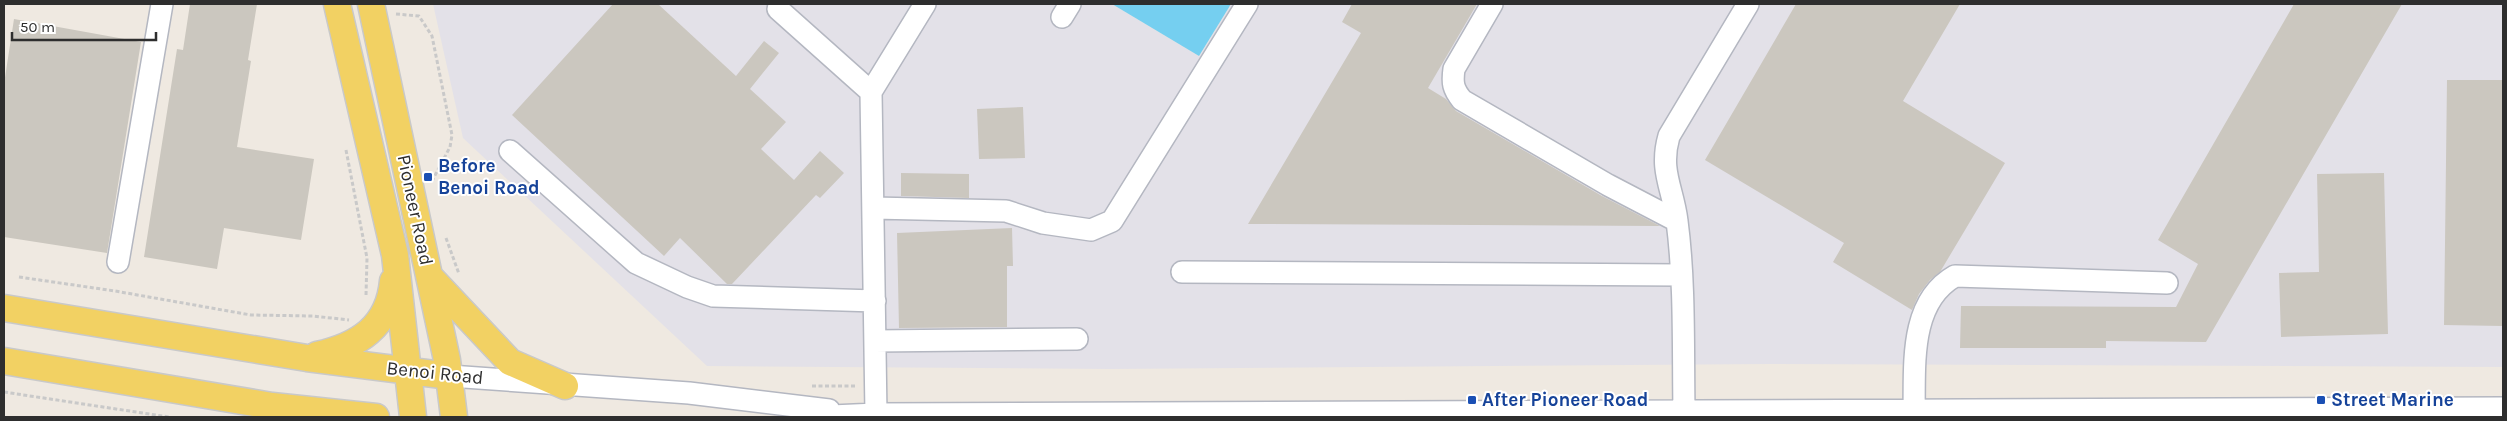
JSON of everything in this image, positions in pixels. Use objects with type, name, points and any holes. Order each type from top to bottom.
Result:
[{"type":"main road","name":"Pioneer Road","points":[[337,4],[395,255],[413,417]]},
{"type":"main road","name":"Pioneer Road","points":[[372,8],[450,376],[454,417]]},
{"type":"main road","points":[[307,358],[339,350],[371,332],[385,310],[391,294],[395,255]]},
{"type":"main road","points":[[429,276],[510,362],[564,386]]},
{"type":"main road","name":"Benoi Road","points":[[4,308],[307,358],[450,376]]},
{"type":"main road","points":[[4,361],[272,406],[376,417]]},
{"type":"main road","points":[[272,406],[312,417]]},
{"type":"street","points":[[118,262],[162,4]]},
{"type":"street","points":[[872,414],[876,386],[871,92],[925,4]]},
{"type":"street","points":[[874,208],[1006,211],[1043,223],[1091,230],[1112,221],[1247,4]]},
{"type":"street","points":[[1492,4],[1454,69],[1452,81],[1454,91],[1462,100],[1608,185],[1677,221]]},
{"type":"street","points":[[1684,411],[1677,221],[1665,172],[1665,150],[1669,136],[1748,4]]},
{"type":"street","points":[[778,9],[871,92]]},
{"type":"street","points":[[510,151],[636,263],[687,286],[713,296],[875,301]]},
{"type":"street","points":[[1182,272],[1680,275]]},
{"type":"street","points":[[1914,410],[1915,348],[1919,326],[1924,313],[1944,283],[1955,276],[2167,283]]},
{"type":"street","points":[[875,341],[1077,339]]},
{"type":"street","name":"Benoi Road","points":[[450,376],[564,386],[689,393],[872,414]]},
{"type":"street","name":"Benoi Road","points":[[810,417],[872,414],[1395,415],[1684,411],[1755,414],[1876,414],[1914,410],[2121,413],[2496,411]]},
{"type":"path","points":[[372,8],[419,16],[432,36],[452,135],[450,147],[432,181],[432,189]]},
{"type":"path","points":[[344,141],[367,258],[365,302]]},
{"type":"path","points":[[444,231],[459,275]]},
{"type":"path","points":[[19,277],[115,291],[251,315],[341,318],[357,322]]},
{"type":"path","points":[[806,386],[876,386]]},
{"type":"path","points":[[4,392],[169,417]]},
{"type":"shaded area","points":[[433,4],[1112,4],[1199,56],[1231,4],[2503,4],[2503,367],[1769,364],[1110,369],[707,366],[463,138]]},
{"type":"water","points":[[1112,4],[1231,4],[1199,56]]},
{"type":"building","points":[[190,4],[257,4],[248,60],[251,61],[237,147],[314,159],[301,240],[224,228],[217,269],[144,257],[177,49],[183,50]]},
{"type":"building","points":[[613,4],[658,4],[736,76],[764,41],[779,53],[750,89],[786,122],[761,149],[794,180],[820,151],[844,173],[820,198],[816,195],[732,284],[727,284],[680,238],[664,256],[512,115]]},
{"type":"building","points":[[1352,4],[1477,4],[1428,88],[1446,99],[1456,111],[1602,196],[1660,226],[1248,224],[1361,33],[1342,22]]},
{"type":"building","points":[[1796,4],[1960,4],[1903,101],[2005,163],[1940,272],[1930,280],[1919,294],[1912,310],[1833,262],[1844,243],[1705,160]]},
{"type":"building","points":[[2294,4],[2402,4],[2206,342],[2106,341],[2106,348],[1960,348],[1961,306],[2176,307],[2198,264],[2158,240]]},
{"type":"building","points":[[14,19],[141,42],[107,253],[4,237],[4,84]]},
{"type":"building","points":[[2447,80],[2503,80],[2503,326],[2444,325]]},
{"type":"building","points":[[1023,107],[1025,158],[979,159],[977,109]]},
{"type":"building","points":[[901,173],[969,174],[969,198],[901,196]]},
{"type":"building","points":[[2384,173],[2388,334],[2281,337],[2279,273],[2319,272],[2317,174]]},
{"type":"building","points":[[1012,228],[1013,266],[1007,266],[1007,327],[899,328],[897,233]]},
{"type":"place","name":"Before Benoi Road","points":[[428,177]]},
{"type":"place","name":"After Pioneer Road","points":[[1472,400]]},
{"type":"place","name":"Street Marine","points":[[2321,400]]}]
